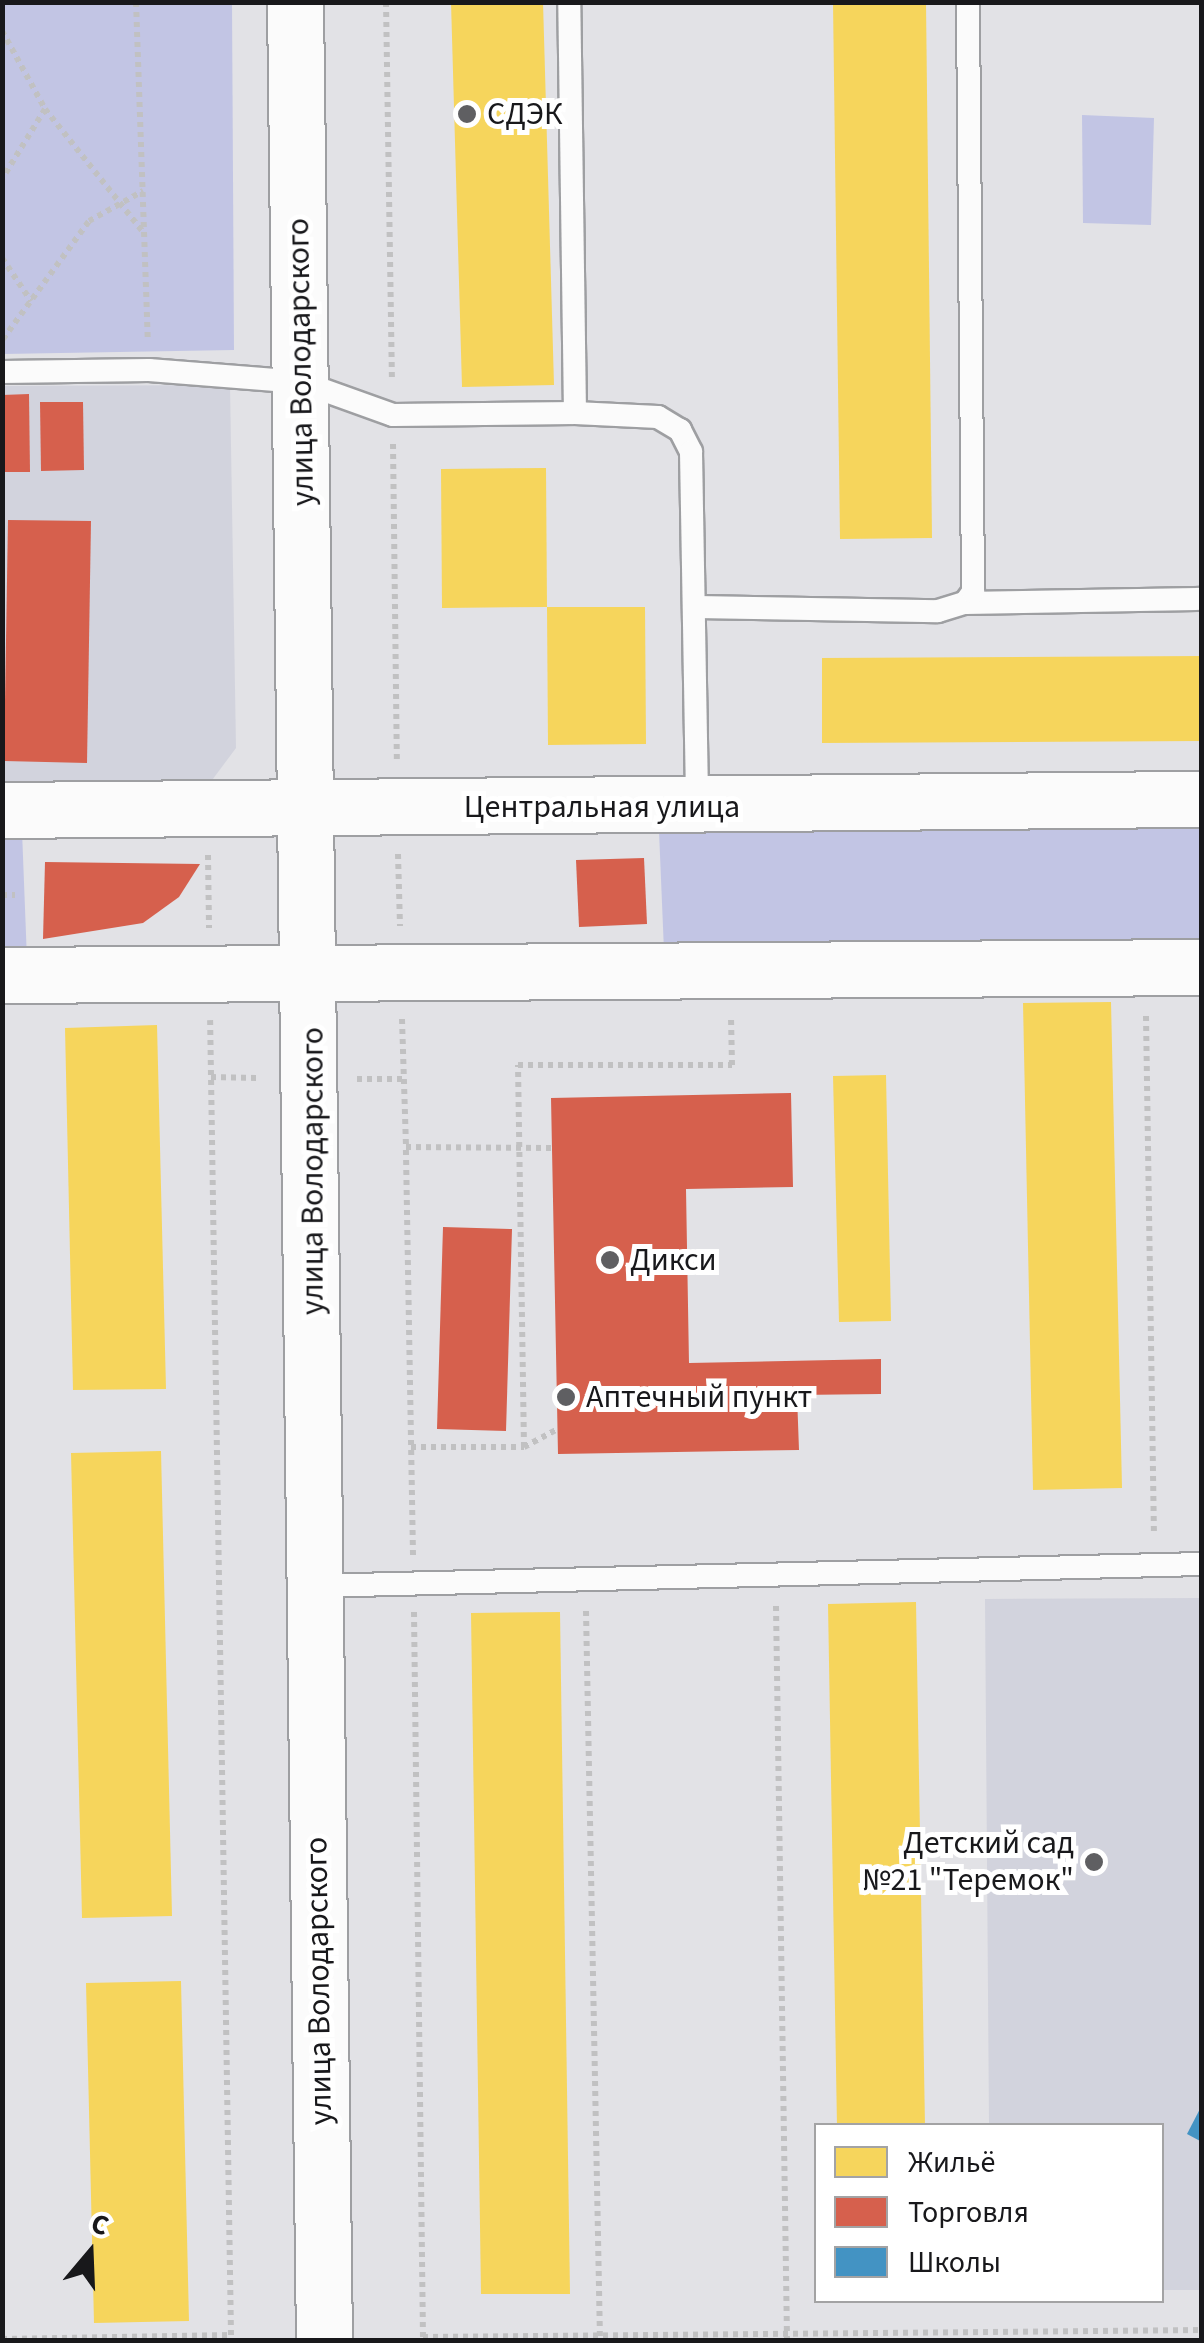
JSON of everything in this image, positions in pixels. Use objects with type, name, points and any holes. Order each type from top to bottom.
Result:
[{"type":"street","name":"улица Володарского","points":[[294,2],[310,810],[314,1586],[324,2340]]},
{"type":"street","name":"Центральная улица","points":[[2,810],[697,807],[1202,798]]},
{"type":"street","points":[[2,975],[1202,967]]},
{"type":"lane","points":[[569,2],[574,413]]},
{"type":"lane","points":[[964,603],[973,592],[968,2]]},
{"type":"lane","points":[[2,372],[149,370],[301,382],[393,415],[574,413],[658,417],[680,430],[691,452],[697,607],[697,807]]},
{"type":"lane","points":[[697,607],[938,612],[964,603],[1202,599]]},
{"type":"lane","points":[[314,1586],[1202,1564]]},
{"type":"path","points":[[136,2],[149,370]]},
{"type":"path","points":[[2,30],[45,109],[145,234]]},
{"type":"path","points":[[2,179],[45,109]]},
{"type":"path","points":[[2,340],[89,221],[143,191]]},
{"type":"path","points":[[2,258],[32,301]]},
{"type":"path","points":[[2,2339],[231,2336],[208,810]]},
{"type":"path","points":[[2,895],[15,895]]},
{"type":"path","points":[[1146,968],[1155,1565]]},
{"type":"path","points":[[524,1447],[518,1065],[732,1066],[731,1014]]},
{"type":"path","points":[[552,1148],[406,1147],[422,2337],[787,2338],[1202,2330]]},
{"type":"path","points":[[411,1447],[524,1447],[558,1429]]},
{"type":"path","points":[[775,1575],[787,2338]]},
{"type":"path","points":[[586,1580],[600,2339]]},
{"type":"shaded area","points":[[2,3],[232,3],[234,350],[3,354]]},
{"type":"shaded area","points":[[1082,115],[1154,118],[1151,225],[1083,223]]},
{"type":"shaded area","points":[[230,385],[236,748],[201,795],[3,795],[2,386]]},
{"type":"shaded area","points":[[1201,822],[1201,948],[664,951],[659,831]]},
{"type":"shaded area","points":[[22,831],[27,960],[3,960],[2,832]]},
{"type":"shaded area","name":"Детский сад №21 \"Теремок\"","points":[[1201,1598],[1201,2290],[1164,2290],[1164,2123],[989,2123],[985,1599]]},
{"type":"building: Жильё","points":[[451,2],[543,2],[554,385],[462,387]]},
{"type":"building: Жильё","points":[[833,2],[926,2],[932,538],[840,539]]},
{"type":"building: Жильё","points":[[546,468],[547,607],[442,608],[441,469]]},
{"type":"building: Жильё","points":[[547,607],[645,607],[646,744],[548,745]]},
{"type":"building: Жильё","points":[[1202,656],[1202,741],[822,743],[822,658]]},
{"type":"building: Жильё","points":[[1111,1002],[1122,1488],[1033,1490],[1023,1003]]},
{"type":"building: Жильё","points":[[157,1025],[166,1389],[73,1390],[65,1028]]},
{"type":"building: Жильё","points":[[886,1075],[891,1321],[839,1322],[833,1076]]},
{"type":"building: Жильё","points":[[161,1451],[172,1916],[82,1918],[71,1453]]},
{"type":"building: Жильё","points":[[916,1602],[925,2123],[837,2123],[828,1604]]},
{"type":"building: Жильё","points":[[560,1612],[570,2294],[481,2294],[471,1613]]},
{"type":"building: Жильё","points":[[181,1981],[189,2321],[94,2323],[86,1983]]},
{"type":"building: Торговля","points":[[29,394],[30,472],[2,472],[2,395]]},
{"type":"building: Торговля","points":[[40,402],[83,402],[84,470],[41,471]]},
{"type":"building: Торговля","points":[[8,520],[91,521],[87,763],[4,761]]},
{"type":"building: Торговля","points":[[644,858],[647,924],[579,927],[576,860]]},
{"type":"building: Торговля","points":[[45,862],[200,864],[179,897],[143,923],[43,939]]},
{"type":"building: Торговля","points":[[791,1093],[793,1187],[686,1189],[689,1363],[881,1359],[881,1394],[797,1395],[799,1450],[558,1454],[551,1098]]},
{"type":"building: Торговля","points":[[443,1227],[512,1229],[506,1431],[437,1429]]},
{"type":"building: Школы","points":[[1202,2105],[1202,2142],[1187,2134]]},
{"type":"place","name":"СДЭК","points":[[467,114]]},
{"type":"place","name":"Дикси","points":[[610,1260]]},
{"type":"place","name":"Аптечный пункт","points":[[566,1397]]},
{"type":"place","name":"Детский сад №21 \"Теремок\"","points":[[1094,1862]]}]
